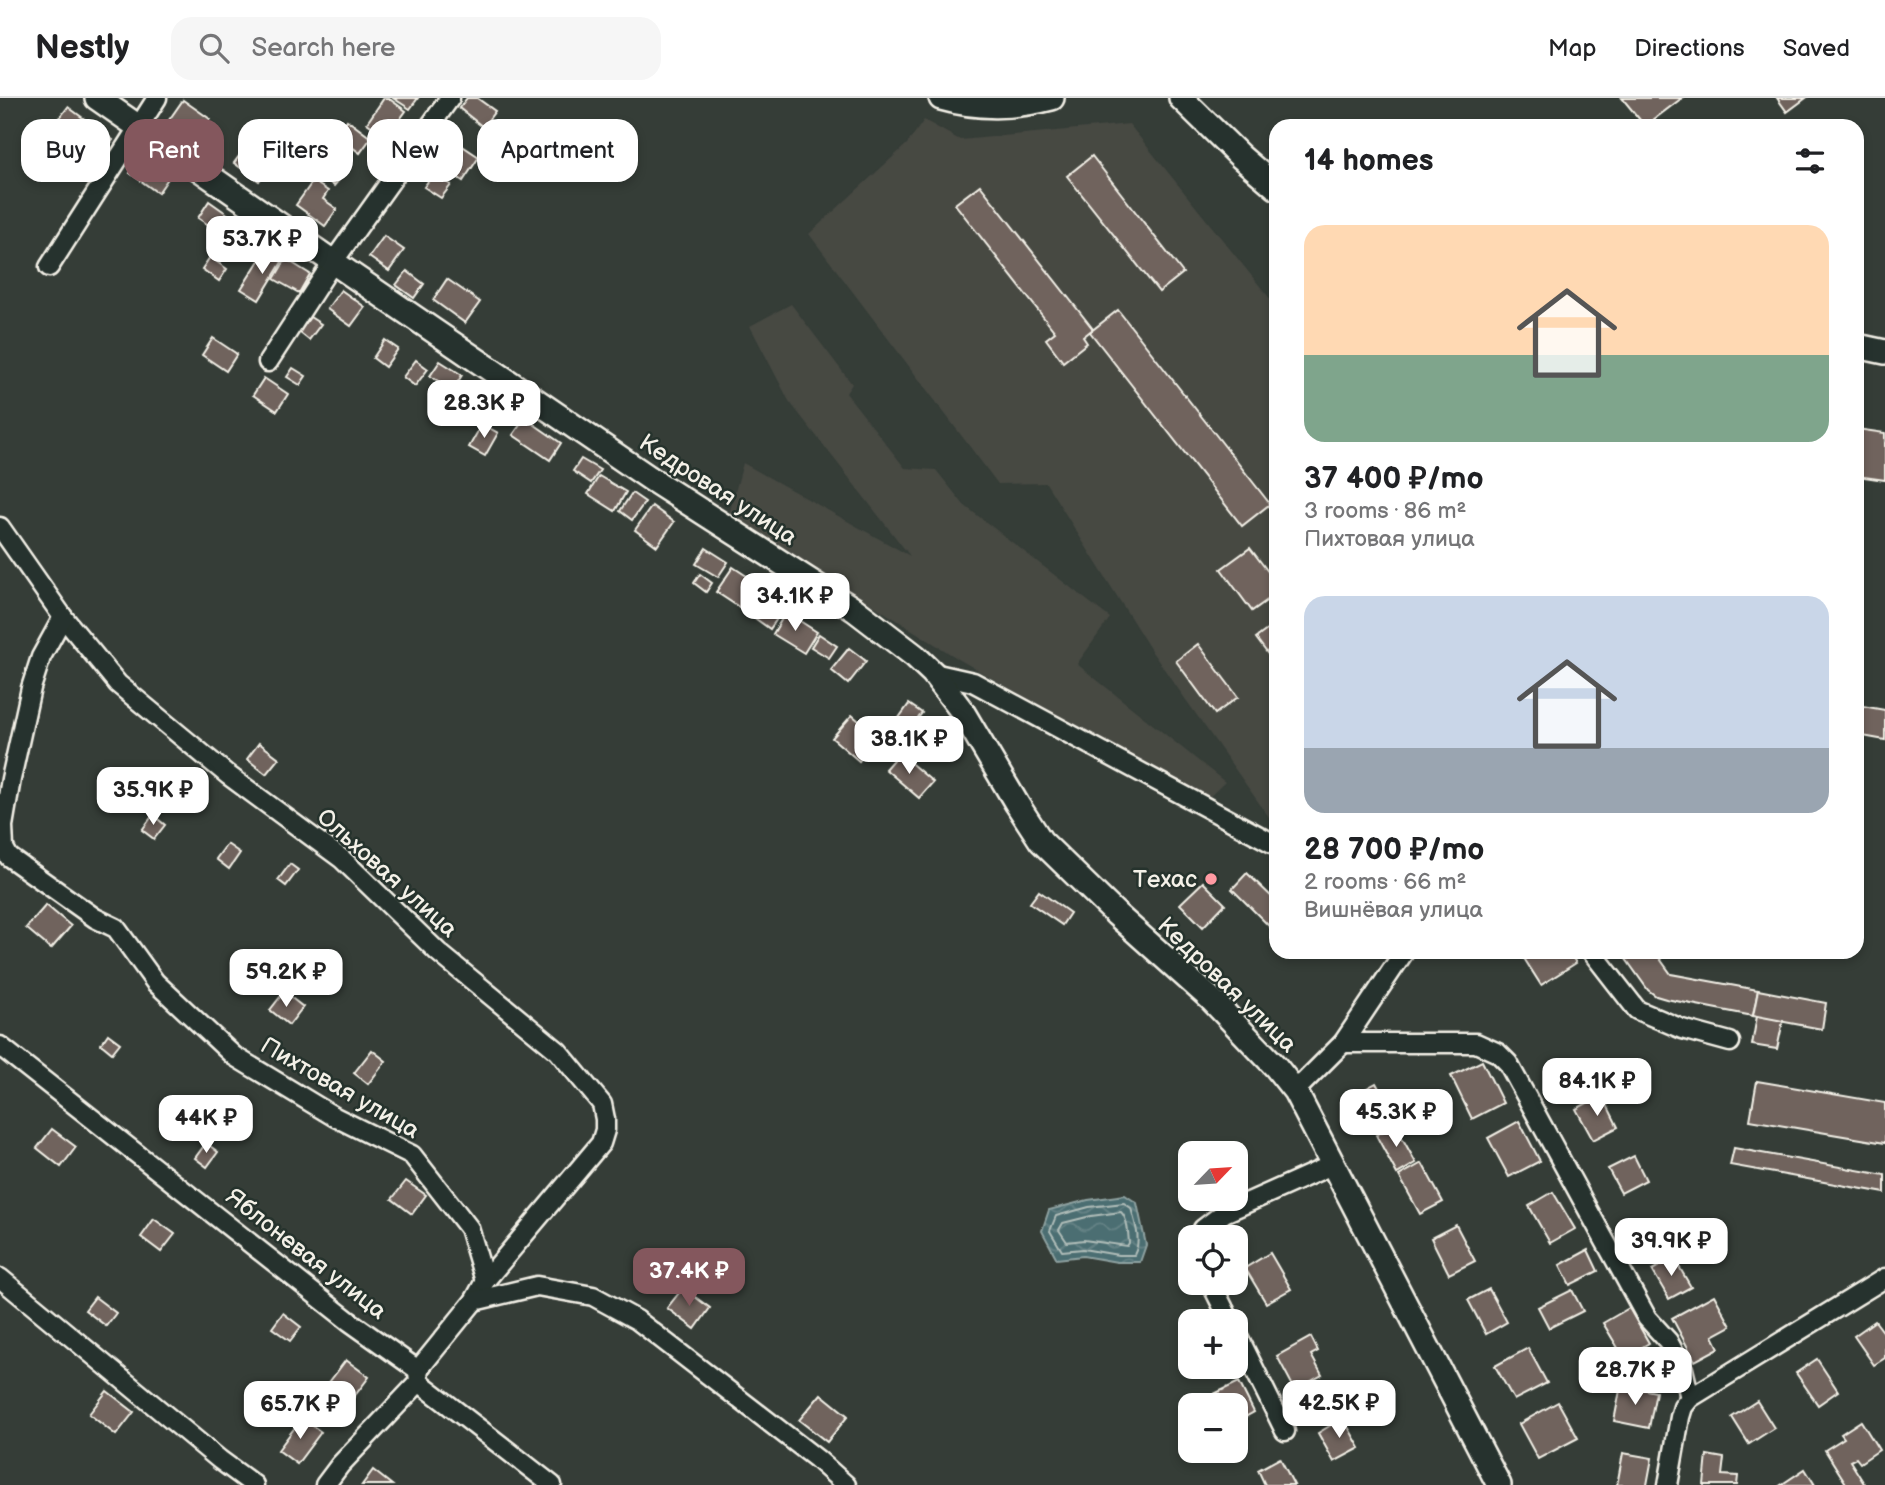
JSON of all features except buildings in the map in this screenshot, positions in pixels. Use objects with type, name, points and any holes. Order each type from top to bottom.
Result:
[{"type":"street","name":"Кедровая улица","points":[[97,98],[128,119]]},
{"type":"street","points":[[144,119],[157,98]]},
{"type":"street","points":[[268,362],[333,262],[450,98]]},
{"type":"street","points":[[941,98],[972,106],[994,107],[1052,98]]},
{"type":"street","points":[[1181,98],[1269,181]]},
{"type":"street","points":[[49,267],[124,150]]},
{"type":"street","name":"Кедровая улица","points":[[219,182],[652,479],[855,610],[933,673],[962,711],[1041,841],[1116,914],[1211,999],[1276,1067],[1295,1091],[1499,1485]]},
{"type":"street","points":[[1864,348],[1885,352]]},
{"type":"street","name":"Ольховая улица","points":[[0,527],[63,617],[118,684],[228,775],[342,859],[438,952],[558,1051],[602,1104],[605,1130],[601,1143],[485,1281]]},
{"type":"street","name":"Пихтовая улица","points":[[63,617],[41,657],[31,688],[3,826],[9,858],[95,918],[116,928],[155,982],[234,1056],[335,1117],[412,1156],[469,1228],[485,1281]]},
{"type":"street","points":[[933,673],[973,682],[1269,841]]},
{"type":"street","points":[[1295,1091],[1343,1043],[1399,959]]},
{"type":"street","points":[[1597,959],[1637,1010],[1682,1030],[1730,1042]]},
{"type":"street","points":[[1343,1043],[1476,1043],[1487,1046],[1508,1063],[1647,1318],[1668,1341],[1683,1369],[1690,1398]]},
{"type":"street","name":"Яблоневая улица","points":[[0,1046],[552,1485]]},
{"type":"street","points":[[1209,1225],[1224,1213],[1334,1164]]},
{"type":"street","points":[[0,1278],[254,1485]]},
{"type":"street","points":[[1668,1485],[1680,1417],[1690,1398],[1885,1278]]},
{"type":"street","points":[[326,1485],[340,1465],[418,1376],[474,1301],[485,1281]]},
{"type":"street","points":[[474,1301],[537,1286],[593,1296],[637,1320],[846,1485]]},
{"type":"street","points":[[1248,1356],[1285,1431]]},
{"type":"shaded area","points":[[924,120],[960,140],[1129,124],[1269,297],[1269,817],[1152,652],[1046,483],[998,484],[809,234],[907,144]]},
{"type":"shaded area","points":[[791,304],[852,384],[846,393],[905,468],[936,470],[964,505],[1110,618],[1077,664],[1225,782],[1205,801],[960,660],[728,518],[743,463],[910,556],[789,401],[750,326]]},
{"type":"water","points":[[1125,1195],[1137,1203],[1146,1245],[1140,1262],[1117,1262],[1083,1256],[1057,1259],[1042,1231],[1049,1210],[1088,1200]]},
{"type":"place","name":"Техас","points":[[1211,879]]}]
